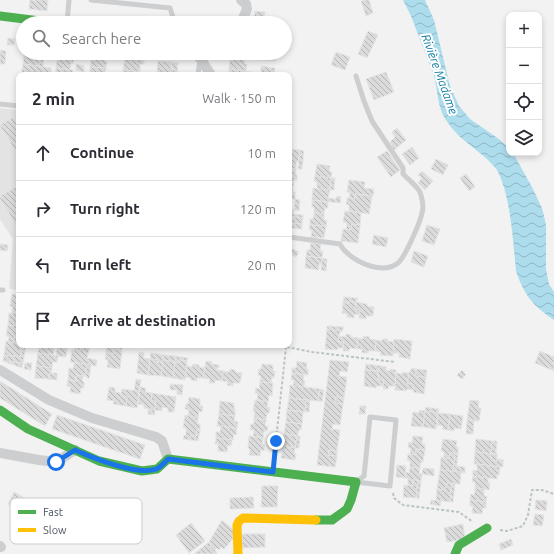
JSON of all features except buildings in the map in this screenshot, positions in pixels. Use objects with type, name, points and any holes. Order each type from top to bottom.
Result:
[{"type":"street","points":[[241,0],[246,4],[247,9],[244,16]]},
{"type":"street","points":[[0,16],[16,18]]},
{"type":"street","points":[[200,60],[208,72]]},
{"type":"street","points":[[0,370],[49,400],[92,418],[156,437],[162,442],[168,459]]},
{"type":"street","points":[[0,410],[28,429],[99,461],[142,471],[157,469],[168,459],[356,482],[350,505],[342,514],[332,520],[243,518],[237,525],[238,554]]},
{"type":"street","points":[[0,453],[56,462],[75,450]]},
{"type":"street","points":[[455,554],[459,545],[487,528]]},
{"type":"lane","points":[[68,16],[69,0]]},
{"type":"lane","points":[[91,0],[170,8],[173,16]]},
{"type":"lane","points":[[197,60],[198,72]]},
{"type":"lane","points":[[292,237],[340,244],[344,251],[358,261],[370,266],[383,268],[390,267],[398,262],[415,231],[422,212],[422,203],[419,190],[403,174],[403,168],[372,121],[356,76]]},
{"type":"lane","points":[[0,104],[16,106]]},
{"type":"lane","points":[[370,416],[396,420],[390,486],[356,482],[364,476],[370,416]]},
{"type":"path","points":[[273,472],[286,348]]},
{"type":"path","points":[[291,348],[395,362]]},
{"type":"path","points":[[390,486],[394,498],[403,504],[459,512],[478,526],[507,530],[523,526],[528,515],[532,490],[542,490],[554,494]]},
{"type":"shaded area","points":[[0,108],[16,110],[16,290],[9,289],[13,239],[0,219]]},
{"type":"water","name":"Rivière Madame","points":[[403,0],[425,0],[434,20],[450,86],[459,106],[470,119],[506,145],[506,156],[515,156],[542,208],[546,226],[546,269],[549,284],[554,292],[554,320],[535,305],[522,287],[516,271],[509,207],[497,170],[488,160],[455,132],[443,115],[439,104],[434,76],[411,16]]},
{"type":"traffic: fast","points":[[0,16],[16,18]]},
{"type":"traffic: fast","points":[[0,410],[28,429],[99,461],[142,471],[157,469],[168,459],[356,482],[347,509],[332,520],[316,520]]},
{"type":"traffic: fast","points":[[455,554],[459,545],[487,528]]},
{"type":"traffic: slow","points":[[238,554],[237,525],[243,518],[316,520]]},
{"type":"route","points":[[56,462],[75,450],[99,461],[142,471],[157,469],[168,459],[273,472],[276,441]]}]
